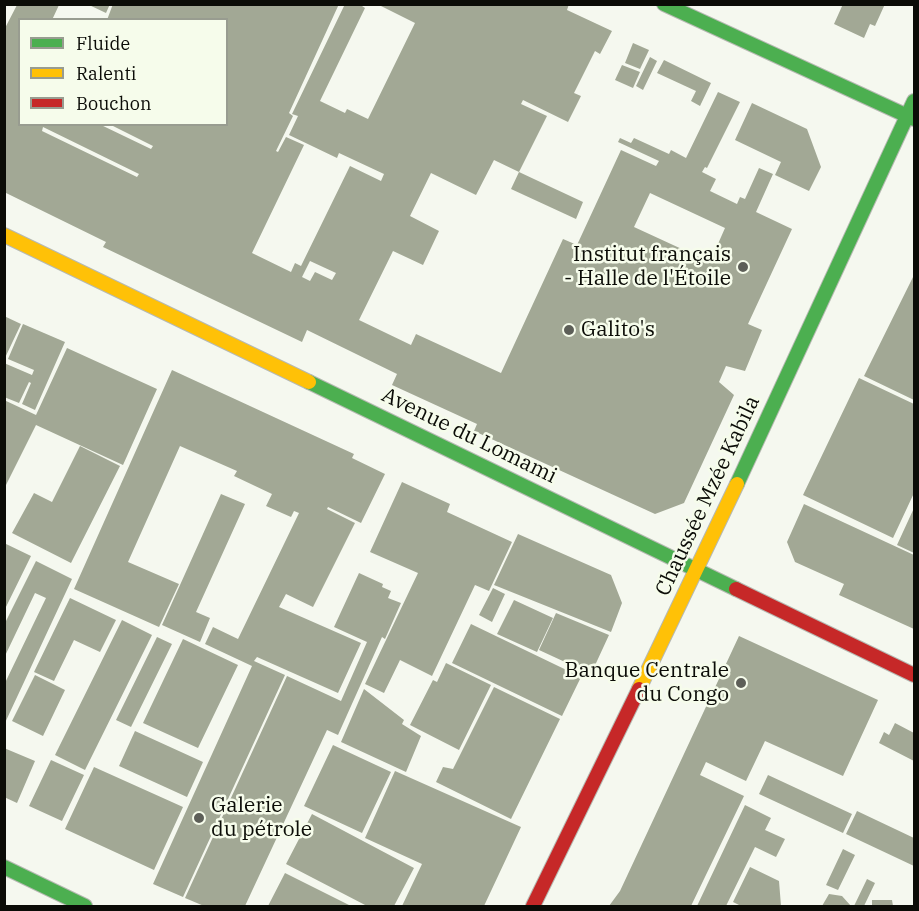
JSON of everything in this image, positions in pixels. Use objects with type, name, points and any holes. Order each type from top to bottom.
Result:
[{"type":"main road","points":[[664,4],[911,117]]},
{"type":"main road","name":"Chaussée Mzée Kabila","points":[[533,906],[697,570],[911,117],[915,101]]},
{"type":"main road","name":"Avenue du Lomami","points":[[4,235],[915,675]]},
{"type":"main road","points":[[4,867],[85,906]]},
{"type":"building","points":[[87,4],[110,4],[106,13]]},
{"type":"building","points":[[113,4],[339,4],[289,113],[293,116],[276,151],[278,152],[286,137],[304,145],[252,253],[291,272],[295,263],[301,266],[350,166],[381,181],[384,174],[339,153],[337,158],[289,135],[298,116],[292,114],[345,4],[359,4],[365,8],[320,101],[345,113],[347,109],[368,119],[415,23],[377,4],[569,4],[567,10],[612,31],[600,54],[595,51],[574,93],[581,96],[568,122],[523,100],[521,104],[547,116],[519,172],[494,160],[476,195],[431,173],[410,216],[439,231],[423,265],[393,251],[359,320],[411,345],[416,334],[501,373],[563,239],[577,245],[621,150],[656,166],[659,161],[618,142],[620,138],[631,143],[634,138],[669,154],[671,150],[686,158],[718,92],[740,102],[707,168],[705,167],[702,172],[716,179],[710,191],[737,204],[740,197],[745,199],[759,168],[773,174],[756,212],[792,229],[748,324],[762,330],[745,371],[726,366],[719,382],[734,395],[684,503],[655,514],[474,431],[477,424],[392,385],[397,374],[307,330],[302,342],[103,247],[106,242],[4,192],[4,30],[17,5],[59,5],[53,18],[18,18],[18,126],[103,126],[151,149],[153,146],[113,126],[228,126],[228,18],[108,18]],"holes":[[[43,127],[139,174],[137,177],[42,131]],[[650,193],[725,228],[710,262],[634,227]],[[310,261],[336,273],[332,280],[315,272],[310,281],[302,277]]]},
{"type":"building","points":[[843,4],[885,4],[875,26],[870,24],[864,38],[834,24]]},
{"type":"building","points":[[633,43],[649,50],[640,69],[625,63]]},
{"type":"building","points":[[650,57],[657,61],[643,90],[636,86]]},
{"type":"building","points":[[664,60],[711,83],[700,106],[691,101],[696,91],[657,73]]},
{"type":"building","points":[[622,65],[640,72],[633,88],[615,80]]},
{"type":"building","points":[[752,103],[807,129],[821,167],[809,191],[775,175],[781,162],[735,140]]},
{"type":"building","points":[[519,172],[583,202],[576,219],[511,189]]},
{"type":"building","points":[[914,275],[914,400],[864,376]]},
{"type":"building","points":[[4,316],[21,324],[4,360]]},
{"type":"building","points":[[23,324],[65,342],[35,410],[22,404],[31,383],[29,382],[19,403],[4,397],[4,363],[32,375],[34,370],[8,359]]},
{"type":"building","points":[[67,348],[157,389],[123,465],[36,425],[4,489],[4,400],[36,415]]},
{"type":"building","points":[[172,370],[354,454],[352,458],[385,474],[361,523],[328,507],[327,509],[355,523],[313,607],[286,594],[279,607],[361,643],[338,693],[257,657],[254,661],[285,675],[183,897],[153,884],[252,666],[205,644],[213,627],[238,639],[299,513],[294,511],[291,517],[266,506],[272,494],[234,476],[237,471],[180,446],[128,562],[179,584],[159,627],[74,589]]},
{"type":"building","points":[[859,378],[914,404],[914,493],[893,538],[803,495]]},
{"type":"building","points":[[80,446],[120,466],[71,563],[12,533],[34,493],[52,502]]},
{"type":"building","points":[[402,482],[450,504],[447,512],[512,542],[489,591],[475,585],[432,676],[400,660],[384,693],[365,684],[418,573],[370,552]]},
{"type":"building","points":[[221,494],[245,504],[196,612],[210,618],[200,642],[162,625]]},
{"type":"building","points":[[804,504],[914,555],[914,629],[839,595],[844,584],[795,562],[787,542]]},
{"type":"building","points":[[914,508],[914,553],[897,545]]},
{"type":"building","points":[[518,534],[611,575],[622,603],[611,632],[494,585]]},
{"type":"building","points":[[4,543],[31,556],[4,611]]},
{"type":"building","points":[[36,561],[72,579],[4,725],[4,685],[46,598],[35,593],[4,658],[4,625]]},
{"type":"building","points":[[359,573],[383,584],[382,587],[391,591],[388,598],[401,603],[385,639],[382,637],[338,735],[327,730],[245,906],[204,906],[185,898],[287,676],[341,701],[367,642],[334,627]]},
{"type":"building","points":[[493,588],[505,594],[492,622],[479,615]]},
{"type":"building","points":[[70,598],[116,620],[100,652],[74,640],[54,681],[34,672]]},
{"type":"building","points":[[514,600],[553,618],[537,652],[497,634]]},
{"type":"building","points":[[556,613],[609,635],[591,674],[539,650]]},
{"type":"building","points":[[122,620],[152,635],[85,770],[55,755]]},
{"type":"building","points":[[471,624],[581,677],[562,716],[452,663]]},
{"type":"building","points":[[739,636],[878,700],[843,776],[765,741],[746,781],[706,762],[700,775],[744,796],[691,906],[609,906],[620,891]]},
{"type":"building","points":[[157,637],[172,644],[131,727],[116,720]]},
{"type":"building","points":[[183,639],[238,665],[198,748],[143,723]]},
{"type":"building","points":[[446,663],[491,685],[459,750],[410,725],[433,680],[437,682]]},
{"type":"building","points":[[35,675],[65,690],[43,736],[12,721]]},
{"type":"building","points":[[494,687],[560,719],[511,819],[436,782],[443,767],[453,769]]},
{"type":"building","points":[[364,689],[404,720],[402,724],[421,736],[406,772],[341,742]]},
{"type":"building","points":[[895,723],[914,733],[914,761],[879,743],[884,732],[889,735]]},
{"type":"building","points":[[135,731],[203,762],[187,797],[119,766]]},
{"type":"building","points":[[333,745],[391,772],[362,833],[304,806]]},
{"type":"building","points":[[4,748],[35,761],[17,803],[4,797]]},
{"type":"building","points":[[51,760],[84,775],[62,821],[29,806]]},
{"type":"building","points":[[94,767],[183,807],[154,870],[65,829]]},
{"type":"building","points":[[395,771],[521,827],[484,906],[402,906],[422,864],[365,838]]},
{"type":"building","points":[[768,775],[852,814],[843,833],[759,794]]},
{"type":"building","points":[[745,805],[771,818],[765,830],[785,839],[776,857],[755,847],[726,906],[697,906]]},
{"type":"building","points":[[857,811],[914,838],[914,866],[846,834]]},
{"type":"building","points":[[312,814],[414,868],[394,906],[367,906],[286,864]]},
{"type":"building","points":[[843,849],[855,855],[838,890],[826,885]]},
{"type":"building","points":[[750,867],[779,881],[781,906],[741,906],[733,902]]},
{"type":"building","points":[[285,873],[351,906],[268,906]]},
{"type":"building","points":[[867,879],[875,883],[864,906],[854,906]]},
{"type":"building","points":[[829,894],[842,896],[851,906],[822,906]]},
{"type":"building","points":[[872,900],[892,900],[893,906],[872,906]]},
{"type":"traffic: fast","points":[[664,4],[914,119]]},
{"type":"traffic: fast","points":[[737,484],[914,101]]},
{"type":"traffic: fast","points":[[309,382],[736,589]]},
{"type":"traffic: fast","points":[[4,867],[85,906]]},
{"type":"traffic: slow","points":[[4,235],[309,382]]},
{"type":"traffic: slow","points":[[639,689],[737,484]]},
{"type":"traffic: jam","points":[[736,589],[914,675]]},
{"type":"traffic: jam","points":[[533,906],[639,689]]},
{"type":"place","name":"Institut français - Halle de l'Étoile","points":[[743,267]]},
{"type":"place","name":"Galito's","points":[[569,330]]},
{"type":"place","name":"Banque Centrale du Congo","points":[[741,683]]},
{"type":"place","name":"Galerie du pétrole","points":[[199,818]]}]
